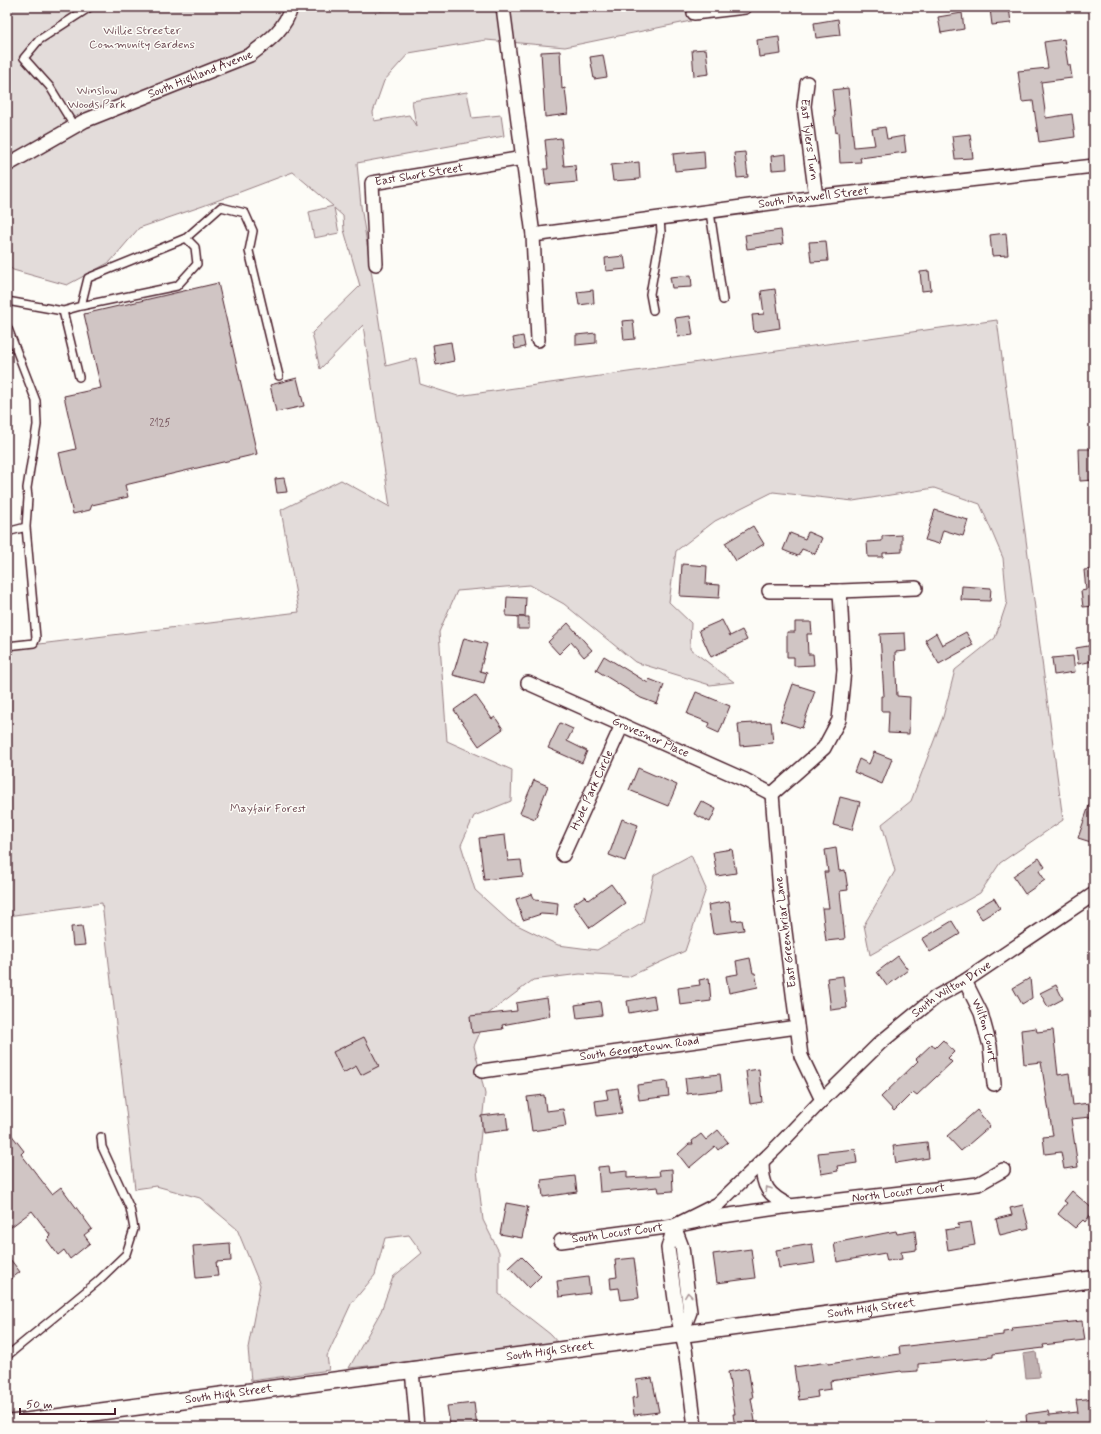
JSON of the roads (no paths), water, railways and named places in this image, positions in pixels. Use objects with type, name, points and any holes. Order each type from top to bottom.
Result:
[{"type":"street","name":"South Highland Avenue","points":[[7,165],[74,126],[250,56],[273,37],[289,15],[291,7]]},
{"type":"street","points":[[503,7],[533,235],[538,340]]},
{"type":"street","points":[[694,14],[745,7]]},
{"type":"street","name":"East Tylers Turn","points":[[807,83],[804,106],[816,197]]},
{"type":"street","name":"East Short Street","points":[[376,264],[372,183],[523,158]]},
{"type":"street","name":"South Maxwell Street","points":[[533,235],[816,197],[1094,166]]},
{"type":"street","points":[[769,591],[840,591],[916,588]]},
{"type":"street","points":[[772,794],[824,748],[839,720],[844,670],[840,591]]},
{"type":"street","name":"Grovesnor Place","points":[[528,683],[745,780],[772,794]]},
{"type":"street","name":"Hyde Park Circle","points":[[563,855],[622,726]]},
{"type":"street","name":"East Greenbriar Lane","points":[[772,794],[780,892],[801,1056],[822,1100]]},
{"type":"street","name":"South Wilton Drive","points":[[822,1100],[880,1043],[936,997],[966,981],[1094,894]]},
{"type":"street","name":"Wilton Court","points":[[966,981],[981,1013],[990,1046],[994,1084]]},
{"type":"street","name":"South Georgetown Road","points":[[482,1072],[797,1027]]},
{"type":"street","points":[[695,1427],[668,1248],[674,1226],[718,1204],[762,1162],[822,1100]]},
{"type":"street","points":[[762,1162],[762,1179],[774,1198],[790,1206]]},
{"type":"street","name":"North Locust Court","points":[[674,1226],[723,1216],[790,1206],[978,1184],[1003,1170]]},
{"type":"street","name":"South Locust Court","points":[[561,1241],[674,1226]]},
{"type":"street","name":"South High Street","points":[[7,1424],[1094,1279]]},
{"type":"street","points":[[412,1370],[417,1427]]},
{"type":"lane","points":[[74,126],[50,87],[24,58],[39,40],[90,7]]},
{"type":"lane","points":[[82,306],[88,278],[186,238],[221,207],[245,213],[253,230],[250,251],[279,376]]},
{"type":"lane","points":[[710,212],[723,300]]},
{"type":"lane","points":[[653,310],[650,294],[661,232],[660,219]]},
{"type":"lane","points":[[7,301],[63,311],[177,286],[197,264],[195,247],[186,238]]},
{"type":"lane","points":[[63,311],[79,376]]},
{"type":"lane","points":[[7,326],[36,402],[37,425],[27,488],[28,498],[26,527],[36,638],[34,643],[7,646]]},
{"type":"lane","points":[[7,532],[26,527]]},
{"type":"lane","points":[[7,1356],[96,1282],[126,1254],[134,1229],[130,1208],[102,1147],[101,1137]]},
{"type":"park label","name":"Willie Streeter Community Gardens","points":[[142,38]]},
{"type":"park label","name":"Winslow Woods Park","points":[[97,98]]},
{"type":"park label","name":"Mayfair Forest","points":[[268,809]]}]
